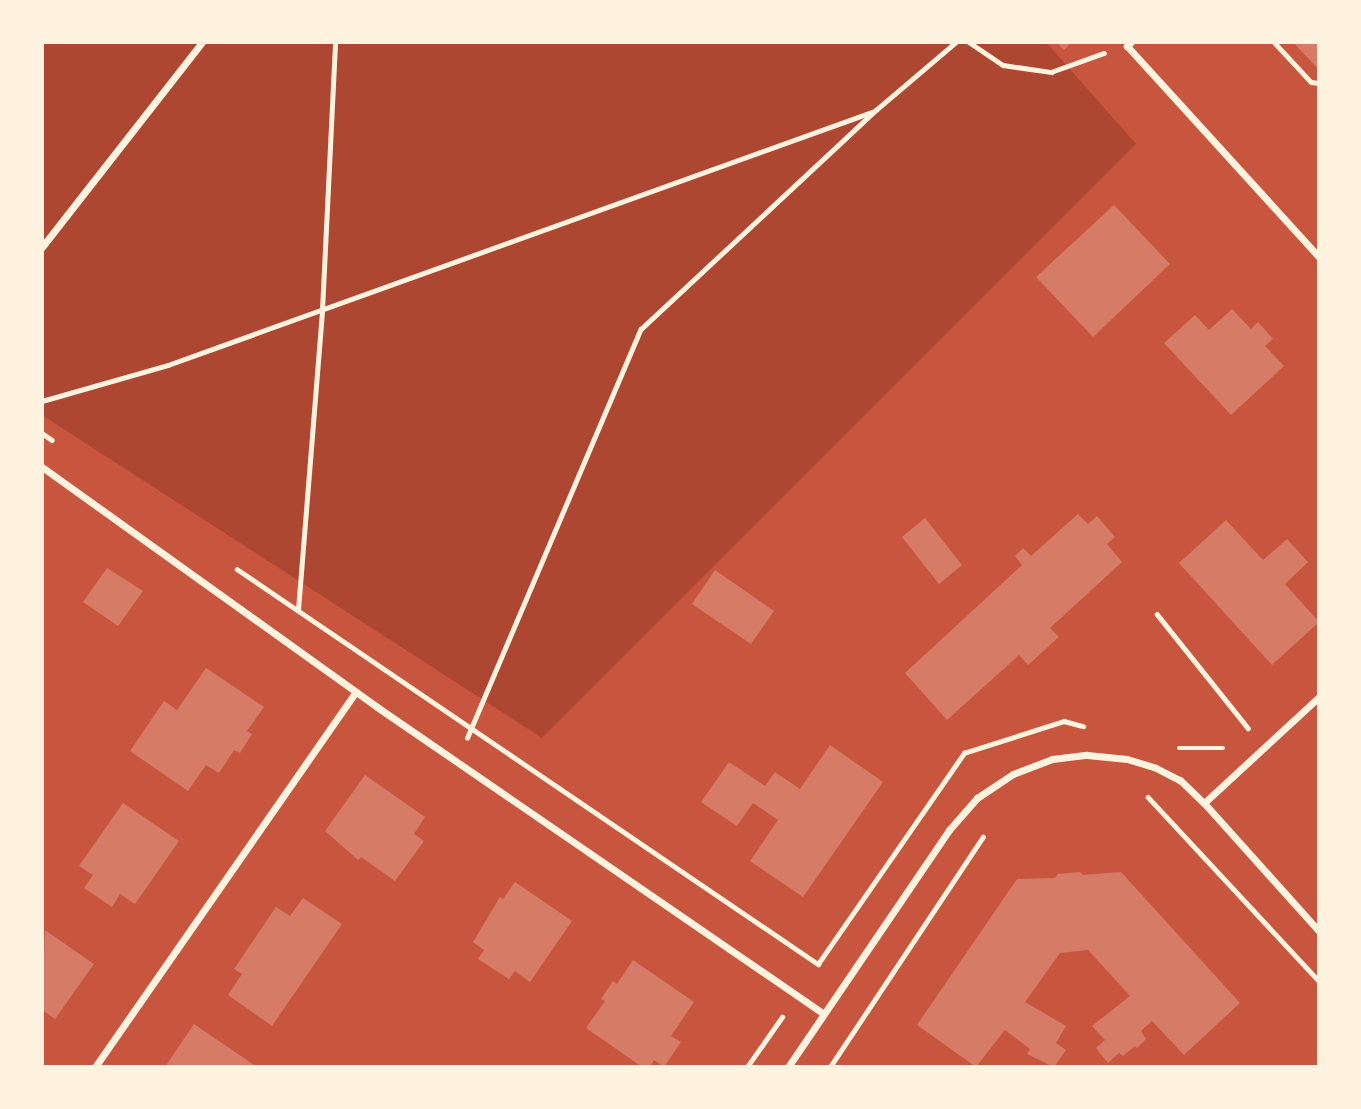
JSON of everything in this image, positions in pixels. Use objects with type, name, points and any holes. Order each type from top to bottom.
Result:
[{"type":"street","points":[[42,247],[202,42]]},
{"type":"street","points":[[1129,44],[1319,257]]},
{"type":"street","points":[[42,467],[356,692],[824,1014]]},
{"type":"street","points":[[95,1067],[356,692]]},
{"type":"street","points":[[1204,803],[1319,697]]},
{"type":"street","points":[[788,1067],[949,830],[977,798],[1013,774],[1052,759],[1087,755],[1127,759],[1180,780],[1319,931]]},
{"type":"path","points":[[298,610],[322,310],[335,42]]},
{"type":"path","points":[[453,759],[474,728],[641,329],[876,110],[956,42]]},
{"type":"path","points":[[969,42],[1003,65],[1051,72],[1129,44]]},
{"type":"path","points":[[1274,42],[1311,82],[1319,83]]},
{"type":"path","points":[[42,401],[168,365],[876,110]]},
{"type":"path","points":[[231,565],[818,964],[964,753],[1063,721]]},
{"type":"path","points":[[1157,614],[1249,728],[1259,719]]},
{"type":"path","points":[[1140,789],[1319,981]]},
{"type":"path","points":[[830,1067],[984,836]]},
{"type":"path","points":[[747,1067],[785,1013]]},
{"type":"shaded area","points":[[42,42],[1046,42],[1136,144],[542,738],[42,415]]},
{"type":"building","points":[[1056,42],[1072,42],[1064,50]]},
{"type":"building","points":[[1293,42],[1319,42],[1319,70]]},
{"type":"building","points":[[1114,205],[1170,264],[1093,337],[1036,277]]},
{"type":"building","points":[[1232,309],[1251,329],[1258,322],[1273,339],[1265,346],[1284,366],[1231,415],[1164,343],[1195,315],[1209,330]]},
{"type":"building","points":[[1078,514],[1088,524],[1097,516],[1115,537],[1107,544],[1122,562],[1050,628],[1059,637],[1028,665],[1019,655],[947,720],[905,673],[1022,565],[1015,556],[1023,548],[1031,556]]},
{"type":"building","points":[[925,518],[962,565],[939,584],[902,537]]},
{"type":"building","points":[[1226,520],[1263,560],[1287,539],[1308,562],[1285,584],[1319,622],[1272,665],[1179,563]]},
{"type":"building","points":[[107,568],[143,591],[118,626],[83,602]]},
{"type":"building","points":[[715,570],[774,611],[751,644],[692,604]]},
{"type":"building","points":[[206,668],[264,707],[247,731],[252,734],[240,753],[234,750],[219,773],[206,765],[188,791],[130,751],[164,701],[177,710]]},
{"type":"building","points":[[830,745],[883,782],[803,897],[750,861],[778,820],[753,803],[737,826],[701,802],[729,762],[765,786],[775,772],[800,789]]},
{"type":"building","points":[[365,775],[425,817],[414,834],[424,841],[395,881],[361,857],[358,860],[325,831]]},
{"type":"building","points":[[123,803],[179,841],[135,904],[120,894],[112,907],[84,888],[93,875],[79,866]]},
{"type":"building","points":[[1080,872],[1083,875],[1121,872],[1240,1003],[1184,1055],[1152,1021],[1141,1031],[1146,1039],[1137,1048],[1135,1046],[1123,1056],[1119,1053],[1108,1063],[1096,1048],[1105,1040],[1092,1026],[1130,996],[1088,950],[1060,953],[1025,1002],[1066,1026],[1056,1043],[1066,1050],[1054,1067],[1027,1054],[1030,1049],[1005,1030],[976,1067],[917,1025],[1017,879],[1055,878],[1058,874]]},
{"type":"building","points":[[515,882],[572,921],[530,982],[515,971],[509,979],[478,959],[484,950],[473,942],[500,897],[503,899]]},
{"type":"building","points":[[303,898],[342,924],[272,1026],[228,995],[242,974],[234,969],[276,907],[290,916]]},
{"type":"building","points":[[45,930],[94,964],[55,1019],[42,1010]]},
{"type":"building","points":[[633,960],[694,1002],[671,1036],[681,1042],[664,1067],[654,1060],[650,1067],[642,1067],[586,1028],[605,1001],[601,999],[613,981],[617,984]]},
{"type":"building","points":[[194,1024],[257,1067],[165,1067]]}]
